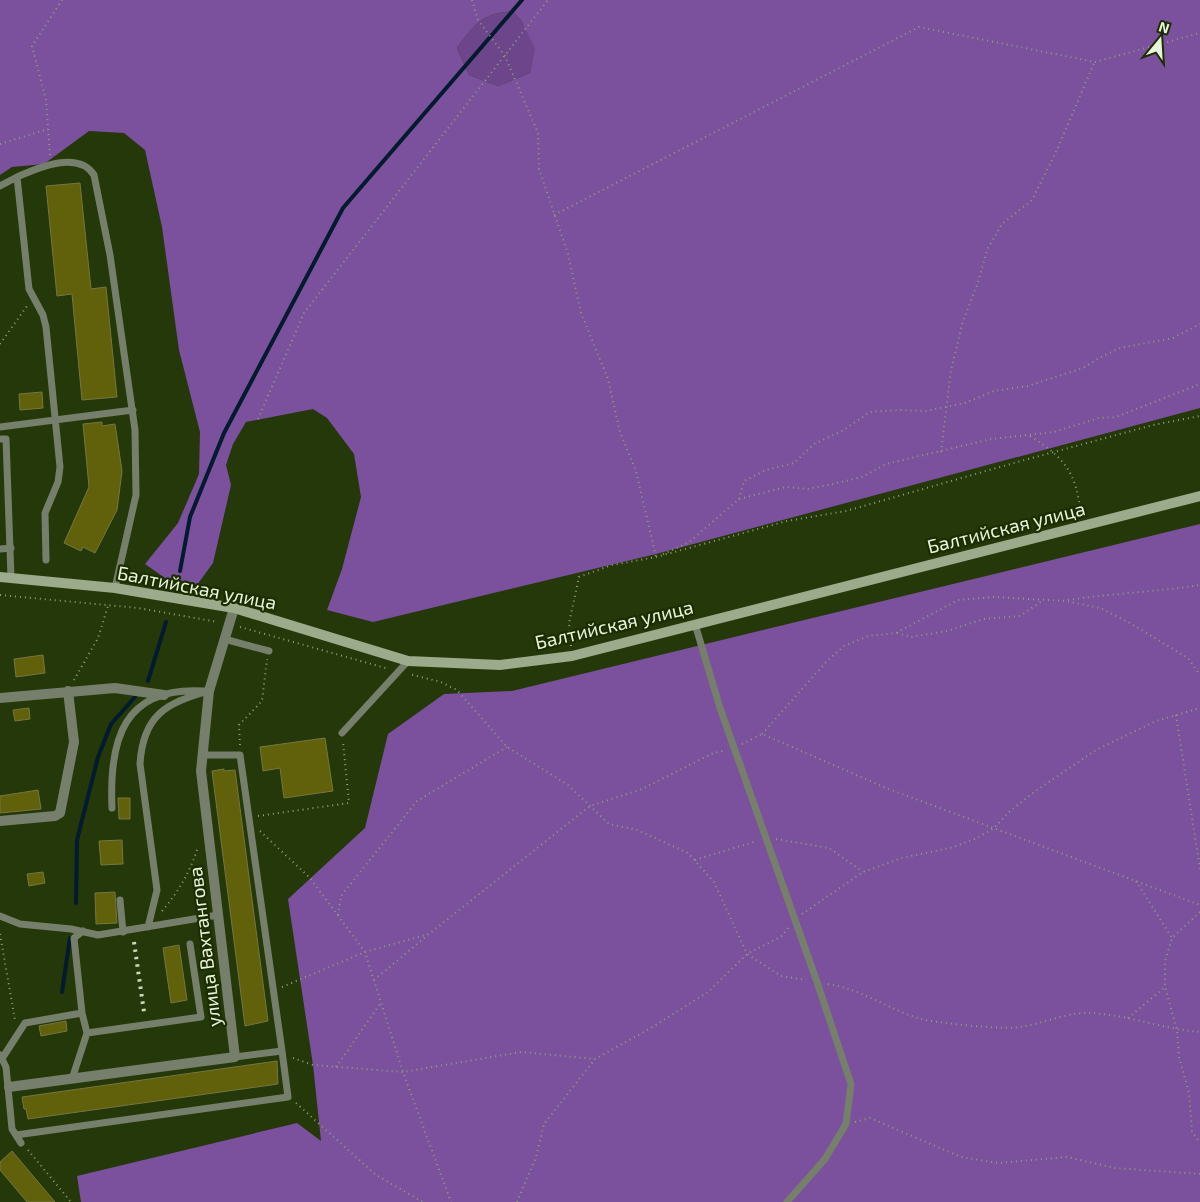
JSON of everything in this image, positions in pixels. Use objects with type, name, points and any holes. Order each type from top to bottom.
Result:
[{"type":"main road","name":"Балтийская улица","points":[[0,577],[115,588],[234,608],[408,661],[500,665],[572,656],[1200,496]]},
{"type":"street","name":"улица Вахтангова","points":[[234,608],[210,692],[202,771],[235,1057]]},
{"type":"street","points":[[0,698],[115,688],[164,695]]},
{"type":"street","points":[[0,821],[55,816],[60,813],[74,742],[68,691]]},
{"type":"street","points":[[9,1087],[235,1057]]},
{"type":"lane","points":[[0,186],[36,169],[73,162],[89,167],[94,175],[110,255],[135,430],[136,495],[115,588]]},
{"type":"lane","points":[[17,177],[29,289],[32,298],[43,315],[46,327],[60,467],[58,482],[45,513],[46,560]]},
{"type":"lane","points":[[0,427],[133,410]]},
{"type":"lane","points":[[0,439],[6,438],[11,577]]},
{"type":"lane","points":[[0,549],[11,548]]},
{"type":"lane","points":[[695,624],[720,708],[851,1084],[846,1124],[826,1159],[787,1202]]},
{"type":"lane","points":[[224,639],[269,651]]},
{"type":"lane","points":[[342,733],[408,661]]},
{"type":"lane","points":[[112,808],[111,790],[115,761],[124,724],[132,712],[143,702],[164,695],[191,690],[210,692]]},
{"type":"lane","points":[[148,927],[157,890],[141,773],[141,750],[146,734],[164,710],[177,700],[210,692]]},
{"type":"lane","points":[[16,1135],[288,1096],[240,755],[203,755]]},
{"type":"lane","points":[[120,900],[123,932]]},
{"type":"lane","points":[[0,916],[20,924],[98,935],[218,915]]},
{"type":"lane","points":[[72,1079],[87,1033],[82,1013],[74,938],[83,932]]},
{"type":"lane","points":[[87,1033],[201,1017],[190,944]]},
{"type":"lane","points":[[22,1143],[12,1129],[9,1087],[1,1056],[24,1022],[82,1013]]},
{"type":"lane","points":[[235,1057],[282,1051]]},
{"type":"path","points":[[51,166],[46,100],[32,46],[62,0]]},
{"type":"path","points":[[472,0],[478,20],[505,56],[538,133],[539,169],[568,254],[580,313],[608,379],[620,432],[636,470],[656,557]]},
{"type":"path","points":[[258,419],[304,313],[548,0]]},
{"type":"path","points":[[554,215],[919,27],[1095,62],[1200,34]]},
{"type":"path","points":[[940,452],[951,370],[963,322],[988,248],[1002,224],[1032,200],[1064,134],[1095,62]]},
{"type":"path","points":[[0,144],[48,129]]},
{"type":"path","points":[[0,344],[32,298]]},
{"type":"path","points":[[739,499],[744,481],[766,470],[794,463],[814,444],[842,431],[870,412],[926,411],[965,403],[994,391],[1028,386],[1084,368],[1120,348],[1173,338],[1200,324]]},
{"type":"path","points":[[656,557],[688,543],[739,499],[786,487],[808,489],[833,484],[862,477],[886,464],[991,439],[1054,432],[1099,418],[1116,417],[1200,384]]},
{"type":"path","points":[[572,656],[569,623],[579,577],[612,565],[656,557],[787,522],[846,511],[1012,463],[1153,426],[1200,416]]},
{"type":"path","points":[[1030,436],[1055,453],[1072,475],[1078,494],[1082,522]]},
{"type":"path","points":[[896,633],[958,600],[994,597],[1066,601],[1107,594],[1164,591],[1200,585]]},
{"type":"path","points":[[0,595],[138,608],[228,624],[440,682],[457,690],[507,747],[568,785],[609,824],[636,830],[688,853],[714,882],[747,954],[781,976],[810,981],[808,973]]},
{"type":"path","points":[[374,980],[590,806],[642,789],[711,754],[735,748],[762,734],[826,662],[844,646],[868,636],[896,633],[911,637],[947,630],[984,619],[1020,616],[1042,601]]},
{"type":"path","points":[[1066,601],[1100,608],[1128,622],[1188,658],[1200,675]]},
{"type":"path","points":[[68,691],[98,638],[108,606]]},
{"type":"path","points":[[240,755],[239,725],[262,701],[269,651]]},
{"type":"path","points":[[794,919],[863,872],[902,858],[954,848],[994,828],[1010,811],[1096,750],[1156,721],[1200,708]]},
{"type":"path","points":[[1176,715],[1200,870]]},
{"type":"path","points":[[249,819],[349,803],[342,733]]},
{"type":"path","points":[[762,734],[886,788],[1200,904]]},
{"type":"path","points":[[338,915],[341,896],[416,801],[507,747]]},
{"type":"path","points":[[249,819],[310,878],[366,952],[380,1003],[403,1072],[451,1202]]},
{"type":"path","points":[[695,860],[766,838],[830,848],[863,872]]},
{"type":"path","points":[[161,912],[180,889],[192,865],[198,845]]},
{"type":"path","points":[[1135,880],[1172,938]]},
{"type":"path","points":[[1200,912],[1172,938],[1164,961],[1166,987],[1177,1030],[1179,1058],[1189,1093],[1192,1131],[1200,1144]]},
{"type":"path","points":[[517,1202],[536,1158],[544,1124],[595,1059],[651,1028],[708,992],[747,954],[782,936],[791,924],[794,932]]},
{"type":"path","points":[[0,934],[14,1018],[20,1030]]},
{"type":"path","points":[[273,990],[366,952],[430,934]]},
{"type":"path","points":[[817,982],[848,987],[921,1018],[1019,1027],[1055,1018],[1090,1013],[1128,1018],[1177,1030],[1200,1032]]},
{"type":"path","points":[[1128,1018],[1166,987]]},
{"type":"path","points":[[336,1067],[380,1003]]},
{"type":"path","points":[[282,1051],[301,1062],[336,1067],[403,1072],[521,1052],[595,1059]]},
{"type":"path","points":[[288,1096],[376,1174],[423,1202]]},
{"type":"path","points":[[846,1124],[870,1118],[961,1157],[998,1163],[1067,1157],[1115,1168],[1200,1174]]},
{"type":"path","points":[[22,1143],[71,1202]]},
{"type":"shaded area","points":[[0,0],[1200,0],[1200,408],[656,554],[373,622],[327,610],[342,569],[361,497],[354,454],[327,418],[313,409],[246,422],[233,444],[226,465],[231,485],[213,563],[197,585],[175,585],[145,564],[178,523],[199,474],[200,432],[179,350],[162,227],[145,150],[124,133],[89,131],[44,164],[12,167],[0,175]],"holes":[[[512,11],[521,20],[535,49],[530,73],[498,86],[469,75],[457,48],[474,27],[486,18],[501,12]]]},
{"type":"shaded area","points":[[512,11],[521,20],[536,49],[530,73],[498,86],[469,75],[457,48],[480,22],[501,12]]},
{"type":"shaded area","points":[[1200,524],[1200,1202],[81,1202],[77,1176],[297,1123],[321,1141],[313,1065],[288,899],[365,828],[388,734],[444,694],[512,691]]},
{"type":"building","points":[[80,183],[91,289],[106,287],[117,397],[82,400],[72,294],[57,296],[46,186]]},
{"type":"building","points":[[42,392],[43,408],[20,410],[19,394]]},
{"type":"building","points":[[102,422],[102,426],[115,424],[122,471],[117,510],[95,553],[83,547],[81,551],[64,543],[89,487],[83,424]]},
{"type":"building","points":[[43,655],[45,673],[16,677],[14,659]]},
{"type":"building","points":[[29,708],[30,719],[15,721],[13,710]]},
{"type":"building","points":[[325,738],[333,791],[284,798],[280,768],[263,771],[260,747]]},
{"type":"building","points":[[224,769],[224,771],[235,770],[268,1021],[245,1026],[212,771]]},
{"type":"building","points":[[38,790],[41,809],[0,813],[0,796]]},
{"type":"building","points":[[118,798],[130,798],[130,819],[119,819]]},
{"type":"building","points":[[122,840],[123,864],[101,865],[99,841]]},
{"type":"building","points":[[43,872],[45,883],[29,886],[27,874]]},
{"type":"building","points":[[115,892],[117,923],[96,924],[95,893]]},
{"type":"building","points":[[179,945],[187,1000],[171,1003],[163,948]]},
{"type":"building","points":[[66,1021],[67,1031],[41,1036],[39,1026]]},
{"type":"building","points":[[277,1061],[278,1084],[28,1119],[22,1097]]},
{"type":"building","points":[[12,1151],[55,1202],[27,1202],[0,1170],[0,1162]]},
{"type":"waterway","points":[[180,571],[190,517],[224,433],[343,208],[522,0]]},
{"type":"waterway","points":[[148,681],[166,622]]},
{"type":"waterway","points":[[76,903],[77,840],[98,757],[111,724],[135,697]]},
{"type":"waterway","points":[[62,992],[70,938]]},
{"type":"railway","points":[[134,942],[144,1012]]}]
